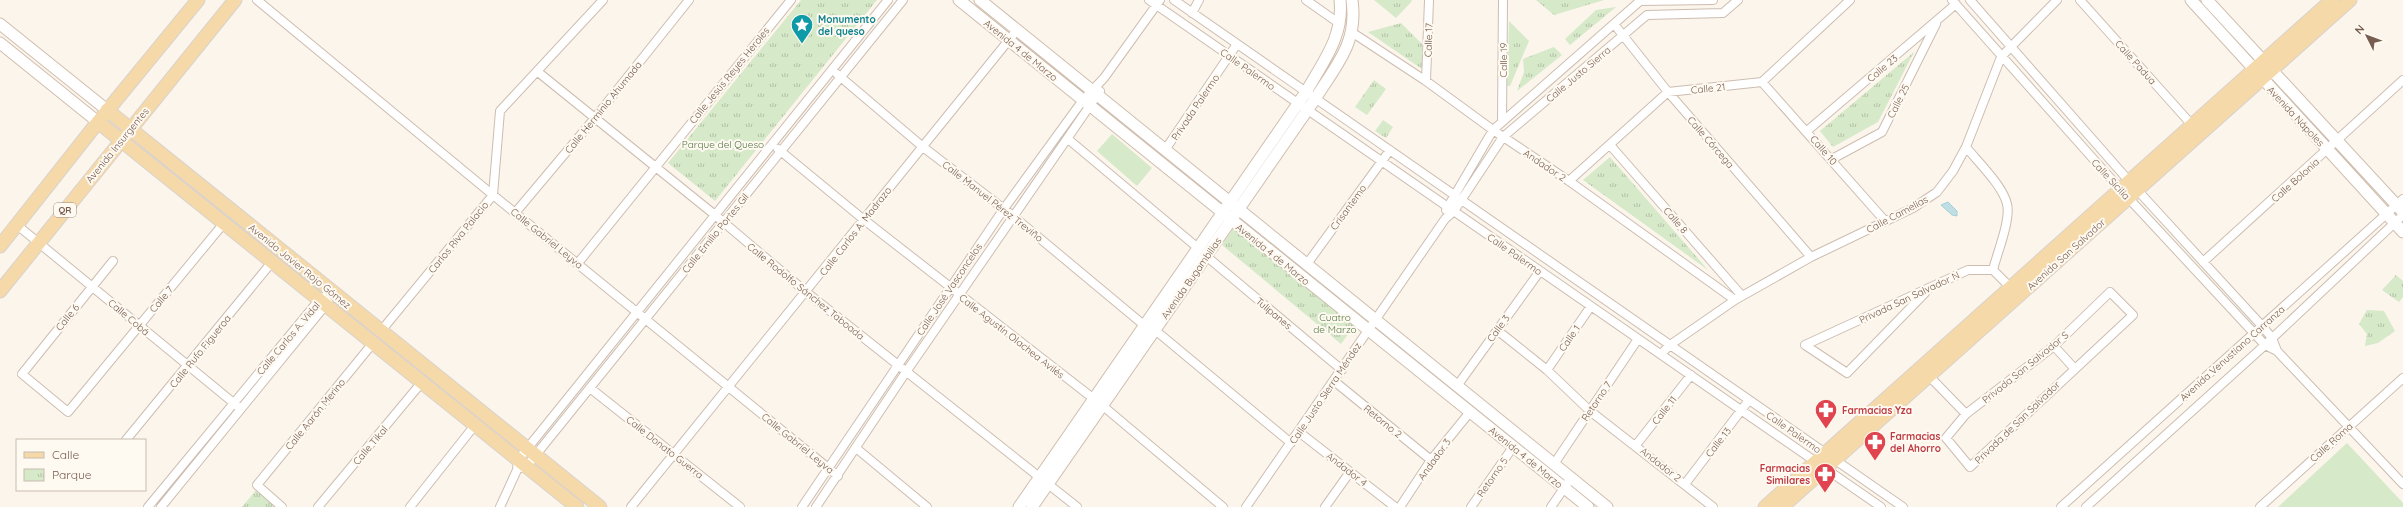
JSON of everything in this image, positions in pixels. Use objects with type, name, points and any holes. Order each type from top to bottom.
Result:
[{"type":"main road","points":[[0,246],[107,110],[198,0]]},
{"type":"main road","name":"Avenida Insurgentes","points":[[0,291],[235,0]]},
{"type":"main road","name":"Avenida 4 de Marzo","points":[[959,0],[1588,507]]},
{"type":"main road","name":"Avenida 4 de Marzo","points":[[980,0],[1607,507]]},
{"type":"main road","name":"Avenida Bugambilias","points":[[1311,95],[1336,39],[1340,24],[1340,0]]},
{"type":"main road","name":"Avenida Bugambilias","points":[[1019,507],[1044,480],[1311,95],[1348,46],[1353,33],[1354,17],[1352,0]]},
{"type":"main road","name":"Avenida Nápoles","points":[[2191,0],[2337,142],[2401,214]]},
{"type":"main road","name":"Avenida Nápoles","points":[[2207,0],[2328,150],[2386,214],[2401,214]]},
{"type":"main road","name":"Avenida San Salvador","points":[[1765,507],[1929,376],[2129,190],[2262,70],[2332,0]]},
{"type":"main road","name":"Avenida San Salvador","points":[[1782,507],[1825,460],[2010,287],[2129,190],[2192,125],[2350,0]]},
{"type":"main road","name":"Avenida Javier Rojo Gómez","points":[[0,24],[600,507]]},
{"type":"main road","name":"Avenida Javier Rojo Gómez","points":[[0,43],[475,425],[521,466],[577,507]]},
{"type":"main road","name":"Avenida Bugambilias","points":[[1032,507],[1044,480]]},
{"type":"street","name":"Calle Gabriel Leyva","points":[[257,0],[492,195],[646,318],[838,476]]},
{"type":"street","name":"Carlos Riva Palacio","points":[[381,331],[492,195],[500,111],[538,72],[603,0]]},
{"type":"street","name":"Calle Herminio Ahumada","points":[[515,213],[594,119],[689,0]]},
{"type":"street","name":"Calle Jesús Reyes Heroles","points":[[578,263],[791,0]]},
{"type":"street","name":"Calle Emilio Portes Gil","points":[[500,507],[521,466],[637,312],[888,0]]},
{"type":"street","name":"Calle Emilio Portes Gil","points":[[531,452],[590,388],[903,0]]},
{"type":"street","name":"Calle Palermo","points":[[1149,0],[1159,3],[1229,56],[1742,411],[1903,507]]},
{"type":"street","name":"Calle Palermo","points":[[1174,0],[1749,400],[1825,460],[1881,507]]},
{"type":"street","points":[[1192,13],[1199,0]]},
{"type":"street","points":[[1306,0],[1340,24]]},
{"type":"street","name":"Calle 17","points":[[1426,81],[1429,0]]},
{"type":"street","name":"Calle 19","points":[[1502,120],[1503,0]]},
{"type":"street","name":"Calle Justo Sierra","points":[[1450,209],[1454,195],[1493,130],[1502,120],[1614,24],[1638,1],[1713,0]]},
{"type":"street","name":"Calle Justo Sierra","points":[[1450,209],[1462,200],[1504,137],[1647,16],[1723,13],[1738,0]]},
{"type":"street","points":[[1762,82],[1850,0]]},
{"type":"street","name":"Calle Sicilia","points":[[1970,0],[2129,190],[2254,334],[2265,345],[2277,351],[2403,484]]},
{"type":"street","name":"Calle Camelias","points":[[1661,354],[1670,345],[1739,298],[1811,257],[1913,208],[1937,192],[1953,171],[1966,147],[2001,56],[2009,46],[2057,0]]},
{"type":"street","name":"Calle Padua","points":[[2080,0],[2192,125]]},
{"type":"street","name":"Calle Sicilia","points":[[1954,2],[2001,56],[2129,190],[2203,262],[2263,327],[2272,338],[2277,351]]},
{"type":"street","name":"Calle 23","points":[[1807,131],[1939,20],[1954,2]]},
{"type":"street","name":"Calle José Vasconcelos","points":[[802,507],[951,289],[1003,210],[1095,93],[1104,78],[1159,3]]},
{"type":"street","name":"Calle 25","points":[[1832,159],[1882,132],[1939,20]]},
{"type":"street","name":"Calle Córcega","points":[[1614,24],[1668,92],[1811,257]]},
{"type":"street","name":"Calle Carlos A. Madrazo","points":[[632,507],[673,454],[806,292],[863,219],[1017,30]]},
{"type":"street","name":"Andador 2","points":[[1353,33],[1426,81],[1493,130],[1739,298]]},
{"type":"street","name":"Privada Palermo","points":[[1166,150],[1237,44]]},
{"type":"street","name":"Calle Manuel Pérez Treviño","points":[[832,70],[923,146],[1003,210],[1013,216],[1291,443]]},
{"type":"street","name":"Calle Rodolfo Sánchez Taboada","points":[[538,72],[594,119],[724,222],[806,292],[1077,507]]},
{"type":"street","name":"Calle Bolonia","points":[[2203,262],[2337,142],[2403,80]]},
{"type":"street","name":"Calle 21","points":[[1668,92],[1762,82]]},
{"type":"street","name":"Calle 10","points":[[1762,82],[1832,159],[1885,221]]},
{"type":"street","points":[[1569,181],[1668,92]]},
{"type":"street","name":"Calle José Vasconcelos","points":[[816,507],[906,372],[960,296],[1013,216],[1068,139],[1087,103]]},
{"type":"street","name":"Tulipanes","points":[[1068,139],[1342,370]]},
{"type":"street","name":"Calle Agustín Olachea Avilés","points":[[772,144],[951,289],[1098,402],[1223,507]]},
{"type":"street","name":"Calle 8","points":[[1610,145],[1739,298]]},
{"type":"street","points":[[1966,147],[2004,194],[2008,205],[2007,217],[1993,270],[2010,287]]},
{"type":"street","name":"Crisantemo","points":[[1307,264],[1390,150]]},
{"type":"street","name":"Calle Justo Sierra Méndez","points":[[1246,507],[1342,370],[1445,219],[1450,209]]},
{"type":"street","name":"Avenida Venustiano Carranza","points":[[2061,507],[2263,327],[2386,214]]},
{"type":"street","name":"Avenida Venustiano Carranza","points":[[2086,507],[2265,345],[2401,214]]},
{"type":"street","name":"Calle 7","points":[[68,412],[224,223]]},
{"type":"street","name":"Calle Cobá","points":[[17,225],[241,409]]},
{"type":"street","name":"Calle 6","points":[[68,412],[22,374],[113,260]]},
{"type":"street","name":"Calle Rufo Figueroa","points":[[127,439],[272,262]]},
{"type":"street","name":"Calle 3","points":[[1457,386],[1540,270]]},
{"type":"street","name":"Privada San Salvador N","points":[[1928,289],[1847,372],[1805,345],[1968,270],[1993,270]]},
{"type":"street","name":"Calle Carlos A. Vidal","points":[[148,507],[233,403],[333,292]]},
{"type":"street","name":"Privada San Salvador S","points":[[1946,438],[1966,414],[2054,346],[2110,292],[2133,315],[2074,368]]},
{"type":"street","name":"Calle Carlos A. Vidal","points":[[161,507],[241,409],[323,303]]},
{"type":"street","name":"Calle 1","points":[[1546,370],[1591,306]]},
{"type":"street","name":"Andador 2","points":[[1497,330],[1546,370],[1590,411],[1636,445],[1713,507]]},
{"type":"street","name":"Retorno 7","points":[[1554,464],[1638,339]]},
{"type":"street","name":"Calle Aarón Merino","points":[[282,507],[257,485],[373,343]]},
{"type":"street","points":[[2054,346],[2074,368]]},
{"type":"street","name":"Privada de San Salvador","points":[[1946,438],[1970,467],[2074,368]]},
{"type":"street","name":"Calle 11","points":[[1636,445],[1691,375]]},
{"type":"street","points":[[1929,376],[1966,414]]},
{"type":"street","name":"Calle Roma","points":[[2260,507],[2403,378]]},
{"type":"street","name":"Retorno 2","points":[[1334,381],[1431,460]]},
{"type":"street","name":"Calle Tikal","points":[[318,507],[422,382]]},
{"type":"street","name":"Calle Donato Guerra","points":[[590,388],[740,507]]},
{"type":"street","name":"Calle 13","points":[[1685,484],[1749,400]]},
{"type":"street","name":"Andador 3","points":[[1400,507],[1431,460],[1470,412]]},
{"type":"street","points":[[410,507],[475,425]]},
{"type":"street","name":"Andador 4","points":[[1299,432],[1395,507]]},
{"type":"street","name":"Retorno 5","points":[[1471,507],[1513,447]]},
{"type":"street","points":[[856,448],[927,507]]},
{"type":"street","points":[[1325,507],[1350,472]]},
{"type":"street","points":[[1551,507],[1571,478]]},
{"type":"green space","name":"Parque del Queso","points":[[801,0],[877,0],[715,201],[668,163]]},
{"type":"green space","points":[[1374,0],[1411,0],[1412,1],[1396,18]]},
{"type":"green space","points":[[1536,0],[1604,0],[1554,15]]},
{"type":"green space","points":[[1616,7],[1570,45],[1565,39],[1596,10]]},
{"type":"green space","points":[[1509,21],[1529,41],[1510,86],[1507,86]]},
{"type":"green space","points":[[1401,23],[1422,44],[1422,69],[1368,32]]},
{"type":"green space","points":[[1554,47],[1562,55],[1517,91],[1524,72],[1523,59]]},
{"type":"green space","points":[[1914,52],[1878,122],[1833,147],[1820,131]]},
{"type":"green space","points":[[1374,80],[1386,89],[1367,115],[1355,107]]},
{"type":"green space","points":[[1383,120],[1393,127],[1386,138],[1375,131]]},
{"type":"green space","points":[[1112,134],[1152,168],[1137,186],[1097,151]]},
{"type":"green space","points":[[1610,157],[1708,270],[1583,180]]},
{"type":"green space","name":"Cuatro de Marzo","points":[[1235,226],[1355,324],[1341,344],[1222,245]]},
{"type":"green space","points":[[2396,275],[2403,281],[2403,297],[2399,302],[2382,290]]},
{"type":"green space","points":[[2367,310],[2384,311],[2395,331],[2378,343],[2365,346],[2367,334],[2359,324]]},
{"type":"green space","points":[[2347,443],[2403,503],[2403,507],[2278,507]]},
{"type":"green space","points":[[256,490],[276,507],[242,507]]},
{"type":"water","points":[[1948,202],[1957,211],[1957,216],[1952,215],[1941,205]]},
{"type":"place","name":"Monumento del queso","points":[[802,44]]},
{"type":"place","name":"Farmacias Yza","points":[[1826,430]]},
{"type":"place","name":"Farmacias del Ahorro","points":[[1875,462]]},
{"type":"place","name":"Farmacias Similares","points":[[1825,494]]}]
